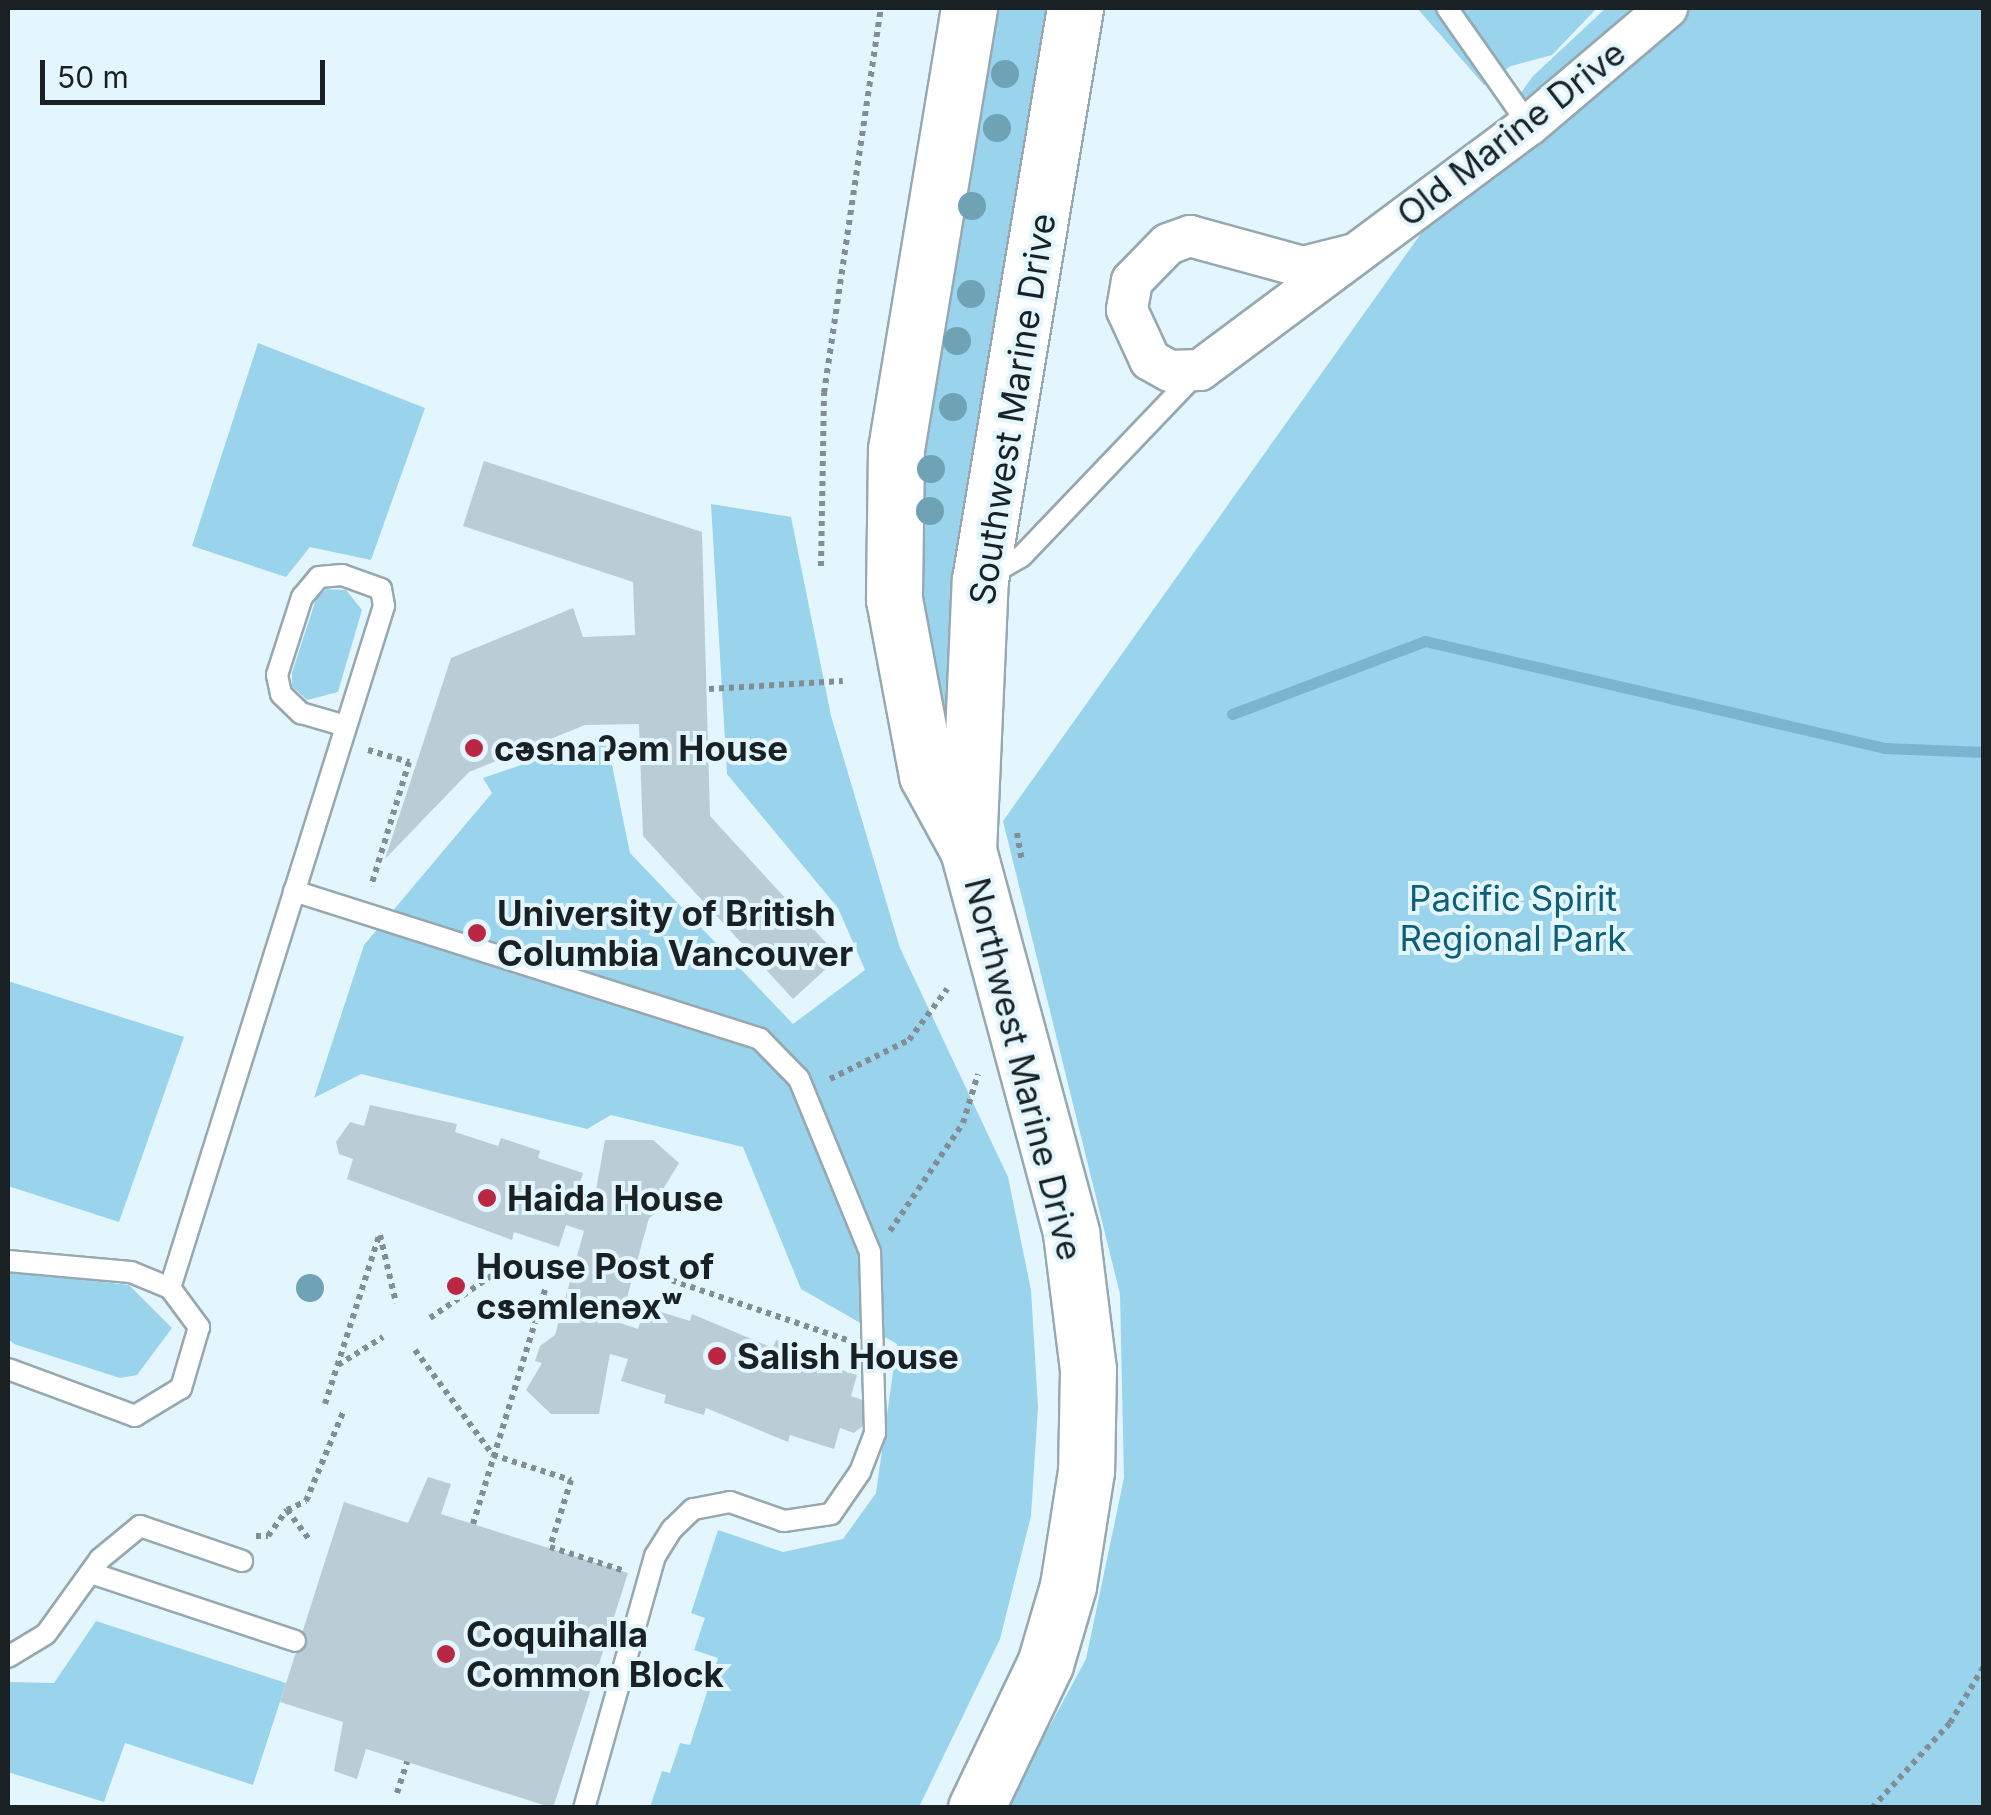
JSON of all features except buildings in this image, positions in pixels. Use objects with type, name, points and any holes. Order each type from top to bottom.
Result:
[{"type":"street","points":[[968,850],[927,775],[894,598],[896,450],[969,8]]},
{"type":"street","name":"Southwest Marine Drive","points":[[968,850],[980,580],[1075,8]]},
{"type":"street","name":"Old Marine Drive","points":[[1351,255],[1303,267],[1190,236],[1168,244],[1132,282],[1127,310],[1150,360],[1170,371],[1200,370],[1529,125],[1667,8]]},
{"type":"street","name":"Northwest Marine Drive","points":[[968,850],[1071,1234],[1088,1370],[1086,1471],[1068,1586],[1045,1664],[976,1808]]},
{"type":"lane","points":[[1447,8],[1529,125]]},
{"type":"lane","points":[[980,580],[1022,557],[1200,370]]},
{"type":"lane","points":[[170,1288],[294,890],[344,734],[384,606],[381,589],[342,575],[318,577],[302,597],[277,675],[280,694],[300,713],[344,734]]},
{"type":"lane","points":[[294,890],[747,1033],[799,1079],[872,1272],[875,1433],[831,1514],[784,1521],[730,1502],[692,1509],[672,1528],[655,1556],[584,1808]]},
{"type":"lane","points":[[8,1261],[132,1272],[170,1288],[199,1327],[194,1360],[165,1404],[135,1416],[8,1369]]},
{"type":"lane","points":[[8,1657],[46,1634],[91,1573],[140,1526],[242,1561]]},
{"type":"lane","points":[[91,1573],[295,1641]]},
{"type":"path","points":[[821,566],[824,393],[881,8]]},
{"type":"path","points":[[709,689],[843,681]]},
{"type":"path","points":[[344,734],[409,762],[363,911]]},
{"type":"path","points":[[799,1079],[838,1078],[879,1060],[909,1040],[947,988]]},
{"type":"path","points":[[872,1272],[898,1216],[963,1123],[980,1063]]},
{"type":"path","points":[[325,1404],[380,1233],[396,1303]]},
{"type":"path","points":[[430,1318],[497,1272]]},
{"type":"path","points":[[662,1277],[876,1350]]},
{"type":"path","points":[[473,1524],[546,1287]]},
{"type":"path","points":[[337,1366],[384,1337]]},
{"type":"path","points":[[415,1350],[492,1454],[571,1480],[550,1547],[635,1575]]},
{"type":"path","points":[[243,1535],[268,1536],[287,1510],[306,1501],[344,1410]]},
{"type":"path","points":[[287,1510],[310,1539]]},
{"type":"path","points":[[1872,1808],[1950,1722],[1984,1666]]},
{"type":"path","points":[[397,1792],[407,1762]]},
{"type":"green space","points":[[990,8],[1052,8],[960,789],[917,604],[919,426]]},
{"type":"green space","points":[[1417,8],[1597,8],[1552,55],[1511,66],[1484,85]]},
{"type":"green space","name":"Pacific Spirit Regional Park","points":[[1606,8],[1983,8],[1983,1807],[1006,1807],[1086,1659],[1124,1478],[1120,1294],[1003,821],[1533,76]]},
{"type":"green space","points":[[258,343],[425,408],[371,560],[310,547],[286,577],[192,546]]},
{"type":"green space","points":[[711,504],[791,517],[831,716],[900,948],[1008,1177],[1031,1290],[1038,1407],[1031,1516],[1000,1639],[919,1807],[650,1807],[662,1771],[670,1773],[680,1743],[690,1745],[718,1658],[694,1650],[705,1618],[691,1613],[718,1530],[783,1552],[843,1539],[876,1493],[897,1344],[801,1289],[743,1147],[611,1115],[587,1129],[361,1074],[314,1098],[364,945],[492,793],[483,778],[606,736],[630,853],[793,1024],[865,970],[838,908],[727,774]]},
{"type":"green space","points":[[327,589],[346,590],[362,610],[338,692],[307,700],[292,686],[292,673],[316,599]]},
{"type":"green space","points":[[8,981],[184,1037],[119,1222],[8,1186]]},
{"type":"green space","points":[[8,1271],[129,1285],[172,1328],[137,1375],[120,1378],[14,1344],[8,1339]]},
{"type":"green space","points":[[96,1621],[286,1683],[253,1785],[125,1743],[104,1802],[8,1772],[8,1682],[54,1683]]},
{"type":"waterway","points":[[1232,714],[1425,641],[1884,748],[1984,752]]},
{"type":"place","name":"c̓əsnaʔəm House","points":[[474,748]]},
{"type":"place","name":"University of British Columbia Vancouver","points":[[477,933]]},
{"type":"place","name":"Haida House","points":[[487,1198]]},
{"type":"place","name":"House Post of c̓səmlenəxʷ","points":[[456,1286]]},
{"type":"place","name":"Salish House","points":[[717,1356]]},
{"type":"place","name":"Coquihalla Common Block","points":[[446,1654]]}]
